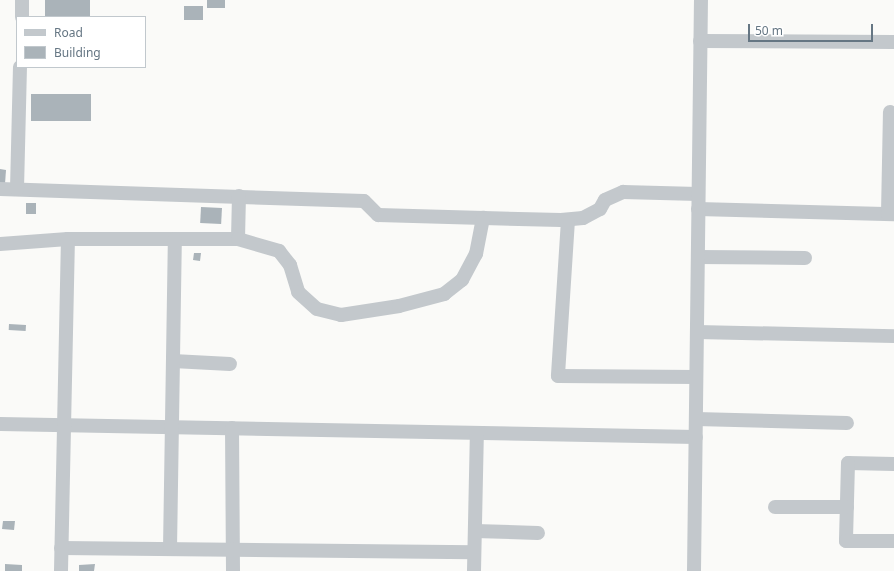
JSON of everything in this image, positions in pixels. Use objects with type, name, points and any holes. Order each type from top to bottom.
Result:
[{"type":"street","points":[[22,0],[22,16]]},
{"type":"street","points":[[694,571],[700,0]]},
{"type":"street","points":[[700,40],[894,42]]},
{"type":"street","points":[[17,189],[20,68]]},
{"type":"street","points":[[698,209],[891,214],[890,112]]},
{"type":"street","points":[[0,189],[364,200],[378,215],[568,220],[583,218],[600,209],[605,200],[623,192],[698,194]]},
{"type":"street","points":[[238,239],[239,196]]},
{"type":"street","points":[[0,244],[68,240],[238,239],[279,251],[290,265],[298,292],[317,309],[341,315],[399,306],[444,294],[462,280],[476,254],[483,218]]},
{"type":"street","points":[[568,220],[558,376],[696,377]]},
{"type":"street","points":[[170,549],[175,239]]},
{"type":"street","points":[[60,571],[65,425],[68,240]]},
{"type":"street","points":[[698,257],[805,258]]},
{"type":"street","points":[[697,332],[894,336]]},
{"type":"street","points":[[173,361],[230,364]]},
{"type":"street","points":[[696,419],[847,422]]},
{"type":"street","points":[[0,424],[696,437]]},
{"type":"street","points":[[232,428],[233,571]]},
{"type":"street","points":[[474,571],[478,433]]},
{"type":"street","points":[[894,464],[848,463],[846,541],[894,540]]},
{"type":"street","points":[[775,507],[847,507]]},
{"type":"street","points":[[475,531],[538,533]]},
{"type":"street","points":[[61,548],[474,552]]},
{"type":"building","points":[[45,0],[90,0],[90,16],[45,16]]},
{"type":"building","points":[[207,0],[225,0],[225,8],[207,8]]},
{"type":"building","points":[[184,6],[203,6],[203,20],[184,20]]},
{"type":"building","points":[[31,94],[91,94],[91,121],[31,121]]},
{"type":"building","points":[[0,169],[6,170],[5,184],[0,183]]},
{"type":"building","points":[[26,203],[36,203],[36,214],[26,214]]},
{"type":"building","points":[[201,207],[222,208],[221,224],[200,223]]},
{"type":"building","points":[[194,253],[201,253],[200,261],[193,260]]},
{"type":"building","points":[[9,324],[26,325],[26,331],[9,330]]},
{"type":"building","points":[[3,521],[15,521],[14,530],[2,529]]},
{"type":"building","points":[[5,564],[22,565],[22,571],[5,571]]},
{"type":"building","points":[[95,564],[94,571],[79,571],[79,565]]}]
